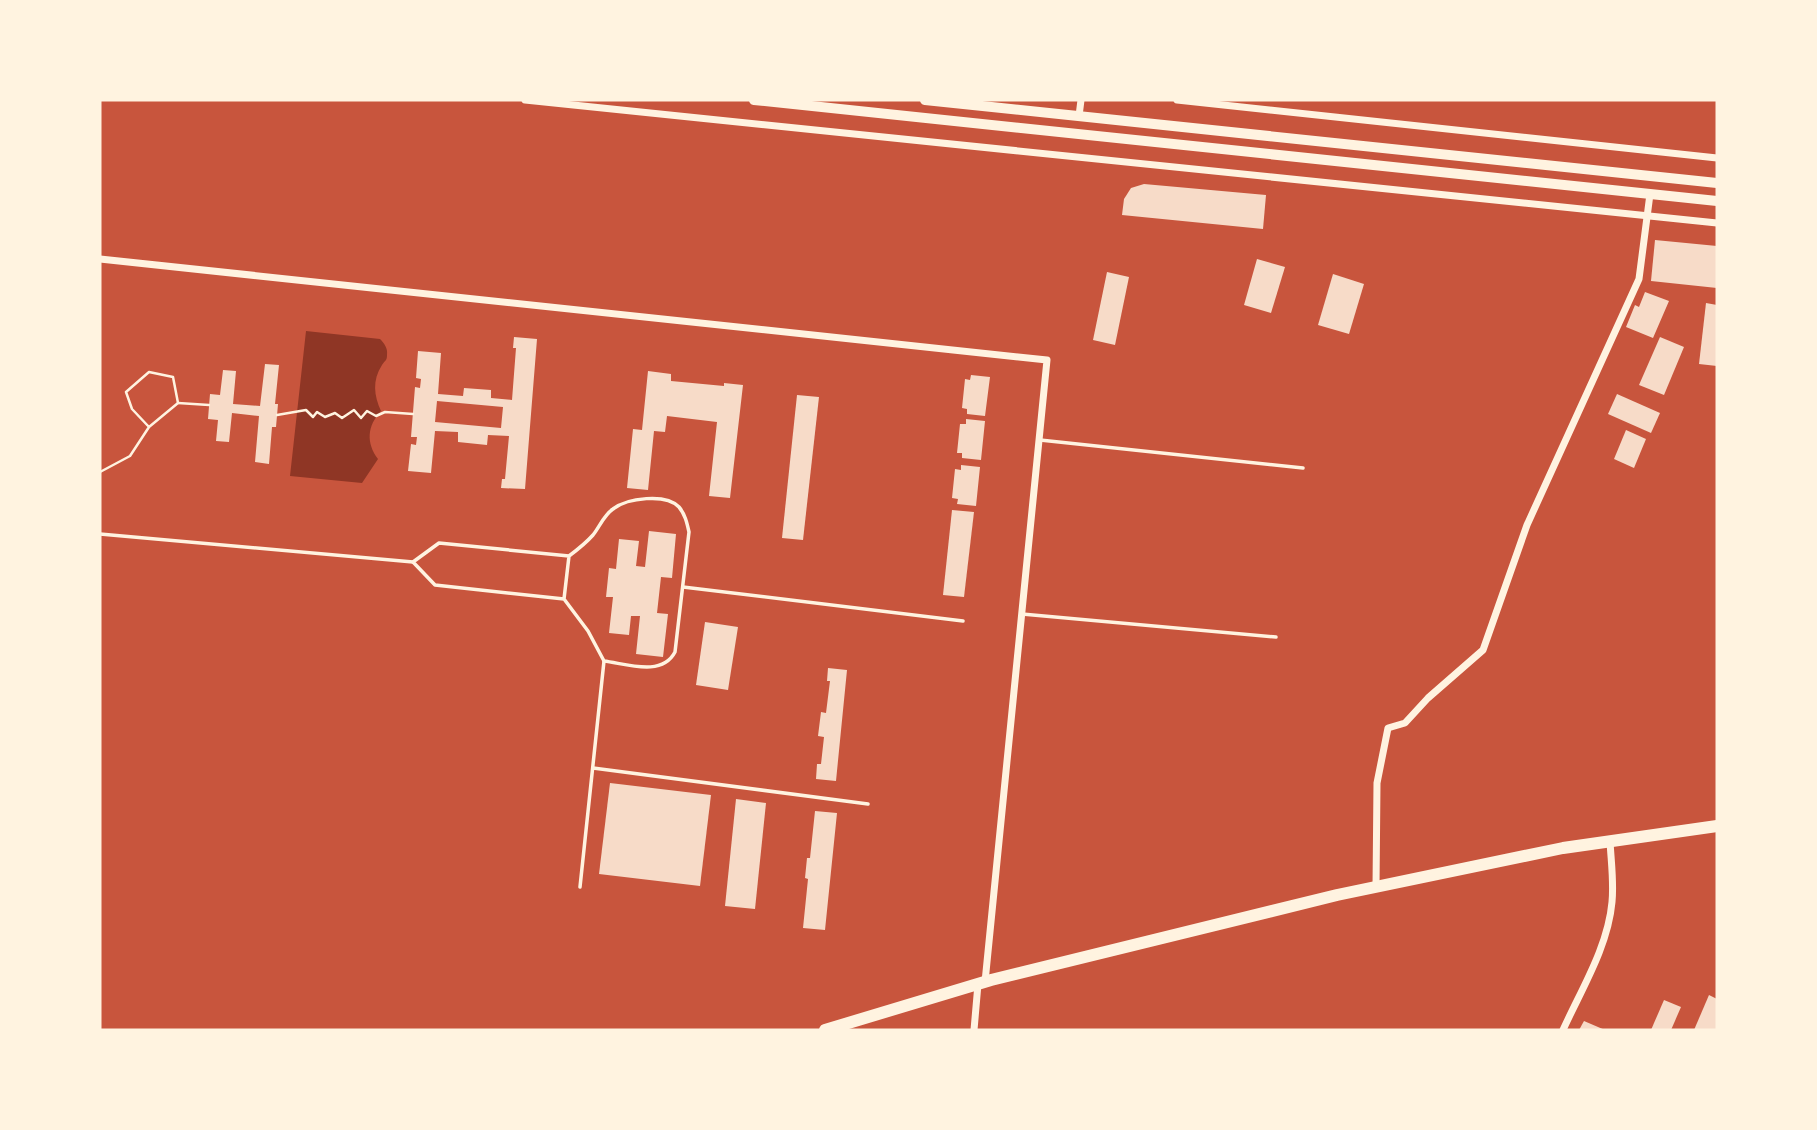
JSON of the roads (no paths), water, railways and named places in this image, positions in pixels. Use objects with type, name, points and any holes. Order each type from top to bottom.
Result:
[{"type":"highway","points":[[825,1030],[981,983],[1227,921],[1563,848],[1717,826]]},
{"type":"main road","points":[[754,100],[1717,201]]},
{"type":"main road","points":[[925,100],[1717,183]]},
{"type":"street","points":[[525,100],[1717,223]]},
{"type":"street","points":[[1079,116],[1081,100]]},
{"type":"street","points":[[1177,100],[1717,158]]},
{"type":"street","points":[[1376,887],[1377,783],[1388,728],[1405,723],[1428,698],[1483,650],[1527,525],[1639,279],[1650,194]]},
{"type":"street","points":[[100,259],[1047,360],[1023,614],[974,1030]]},
{"type":"street","points":[[1563,1030],[1602,944],[1610,918],[1613,883],[1610,841]]},
{"type":"lane","points":[[1040,440],[1303,468]]},
{"type":"lane","points":[[580,887],[604,661],[588,631],[564,599],[569,556],[593,534],[608,513],[625,501],[641,498],[671,501],[684,515],[689,532],[675,652],[669,662],[654,668],[604,661]]},
{"type":"lane","points":[[100,534],[413,562],[435,585],[564,599]]},
{"type":"lane","points":[[413,562],[439,543],[569,556]]},
{"type":"lane","points":[[682,587],[963,621]]},
{"type":"lane","points":[[1023,614],[1276,637]]},
{"type":"lane","points":[[593,768],[868,804]]}]
